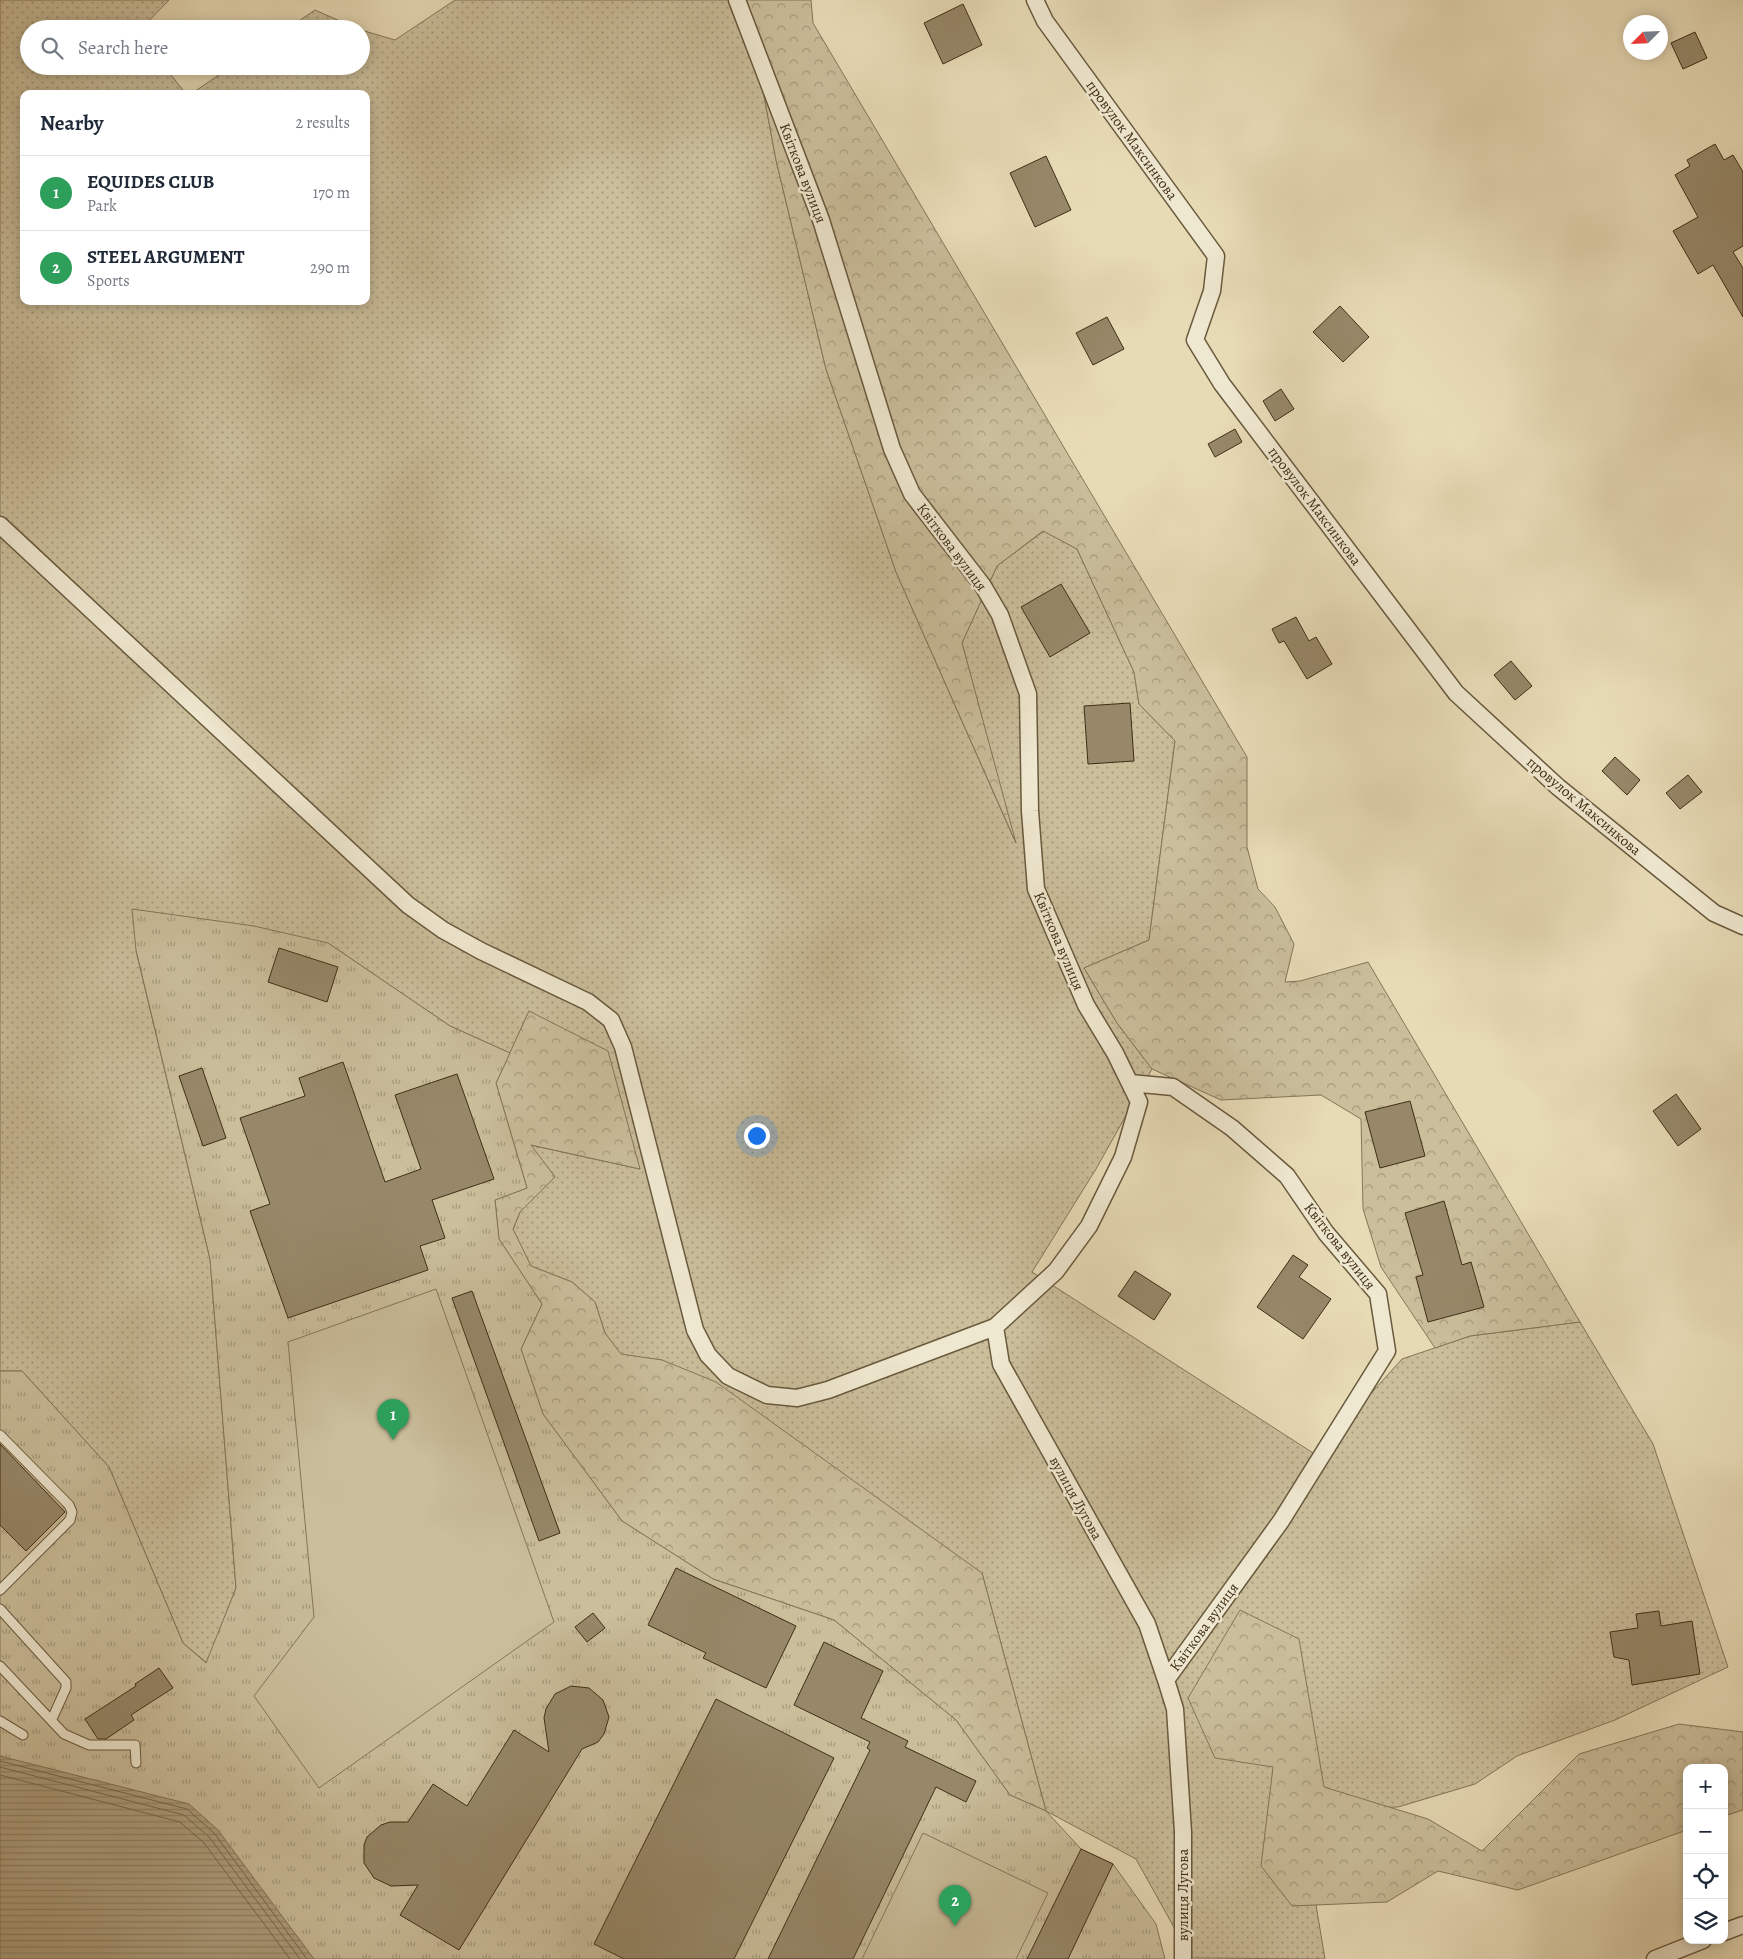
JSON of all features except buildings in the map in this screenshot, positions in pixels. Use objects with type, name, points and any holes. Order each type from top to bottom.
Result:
[{"type":"street","name":"Квіткова вулиця","points":[[737,0],[821,220],[892,449],[912,494],[982,586],[1000,615],[1028,694],[1030,811],[1036,890],[1086,1005],[1115,1052],[1130,1083],[1173,1087],[1232,1128],[1287,1176],[1326,1233],[1378,1294],[1387,1352],[1281,1521],[1166,1680]]},
{"type":"street","name":"провулок Максинкова","points":[[1035,0],[1045,21],[1216,256],[1212,291],[1195,340],[1222,384],[1456,693],[1573,799],[1714,913],[1743,926]]},
{"type":"street","points":[[0,525],[408,905],[443,930],[539,980],[588,1002],[611,1020],[623,1047],[696,1330],[708,1355],[728,1376],[767,1396],[797,1398],[828,1390],[995,1327],[1056,1271],[1089,1226],[1123,1157],[1139,1102],[1130,1083]]},
{"type":"street","name":"вулиця Лугова","points":[[995,1327],[1001,1364],[1147,1624],[1175,1709],[1183,1832],[1183,1959]]},
{"type":"street","points":[[1728,1931],[1743,1925]]},
{"type":"street","points":[[1655,1959],[1693,1944]]},
{"type":"lane","points":[[0,1436],[69,1505],[72,1512],[70,1520],[0,1590]]},
{"type":"lane","points":[[0,1608],[66,1682],[66,1688],[52,1719]]},
{"type":"lane","points":[[0,1666],[52,1719],[64,1734],[89,1745],[135,1746],[136,1763]]},
{"type":"lane","points":[[0,1721],[22,1735]]},
{"type":"green space","points":[[0,0],[169,0],[150,20],[20,20],[20,75],[171,75],[183,90],[20,90],[20,305],[370,305],[370,90],[197,90],[219,75],[370,75],[370,33],[395,40],[455,0],[746,0],[776,160],[826,369],[896,572],[1014,839],[962,643],[997,566],[1044,531],[1077,549],[1134,672],[1139,704],[1175,741],[1149,940],[1084,968],[1117,1023],[1152,1069],[1096,1169],[1032,1272],[1324,1460],[1356,1410],[1402,1359],[1470,1336],[1580,1322],[1653,1444],[1728,1667],[1615,1720],[1517,1756],[1475,1784],[1398,1807],[1289,1810],[1309,1863],[1325,1959],[1191,1958],[1136,1859],[1046,1811],[982,1573],[662,1360],[621,1355],[605,1333],[595,1302],[572,1282],[531,1266],[513,1230],[520,1212],[555,1177],[530,1145],[640,1169],[529,1011],[510,1053],[450,1026],[328,943],[136,951],[210,1259],[236,1588],[207,1663],[183,1643],[109,1467],[22,1371],[0,1371]]},
{"type":"green space","points":[[746,0],[811,0],[813,23],[1247,757],[1247,847],[1258,889],[1275,907],[1294,944],[1285,982],[1300,981],[1368,962],[1580,1322],[1470,1336],[1435,1348],[1381,1267],[1363,1209],[1361,1119],[1321,1095],[1221,1100],[1152,1069],[1117,1023],[1084,968],[1149,940],[1175,741],[1139,704],[1134,672],[1077,549],[1043,531],[997,566],[962,643],[1016,843],[896,572],[826,369],[776,160]]},
{"type":"green space","points":[[315,10],[338,20],[300,20]]},
{"type":"green space","points":[[132,909],[254,926],[328,943],[450,1026],[510,1053],[496,1083],[527,1188],[495,1200],[499,1239],[542,1304],[521,1349],[543,1414],[622,1521],[713,1579],[834,1620],[956,1720],[1010,1795],[1046,1811],[1081,1849],[1113,1864],[1156,1924],[1165,1959],[0,1959],[0,1371],[22,1371],[109,1467],[183,1643],[206,1663],[236,1588],[210,1259],[136,950]]},
{"type":"green space","points":[[529,1011],[608,1051],[640,1169],[531,1145],[555,1177],[520,1212],[513,1229],[531,1266],[572,1282],[595,1302],[605,1333],[621,1354],[662,1360],[716,1382],[982,1573],[1046,1811],[1010,1795],[956,1720],[834,1620],[713,1579],[622,1521],[543,1414],[521,1349],[542,1304],[499,1239],[495,1200],[527,1188],[496,1083]]},
{"type":"green space","points":[[436,1289],[554,1622],[319,1788],[254,1696],[314,1617],[288,1342]]},
{"type":"green space","points":[[1240,1610],[1299,1639],[1324,1787],[1428,1819],[1482,1851],[1579,1754],[1679,1724],[1743,1732],[1743,1810],[1728,1815],[1728,1764],[1683,1764],[1683,1831],[1518,1890],[1438,1871],[1387,1902],[1292,1906],[1261,1866],[1273,1767],[1215,1758],[1188,1698]]},
{"type":"green space","points":[[923,1833],[1048,1893],[1016,1959],[862,1959]]},
{"type":"water","points":[[0,1756],[189,1804],[218,1830],[314,1959],[0,1959]]},
{"type":"place","name":"EQUIDES CLUB","points":[[393,1440]]},
{"type":"place","name":"STEEL ARGUMENT","points":[[955,1926]]}]
